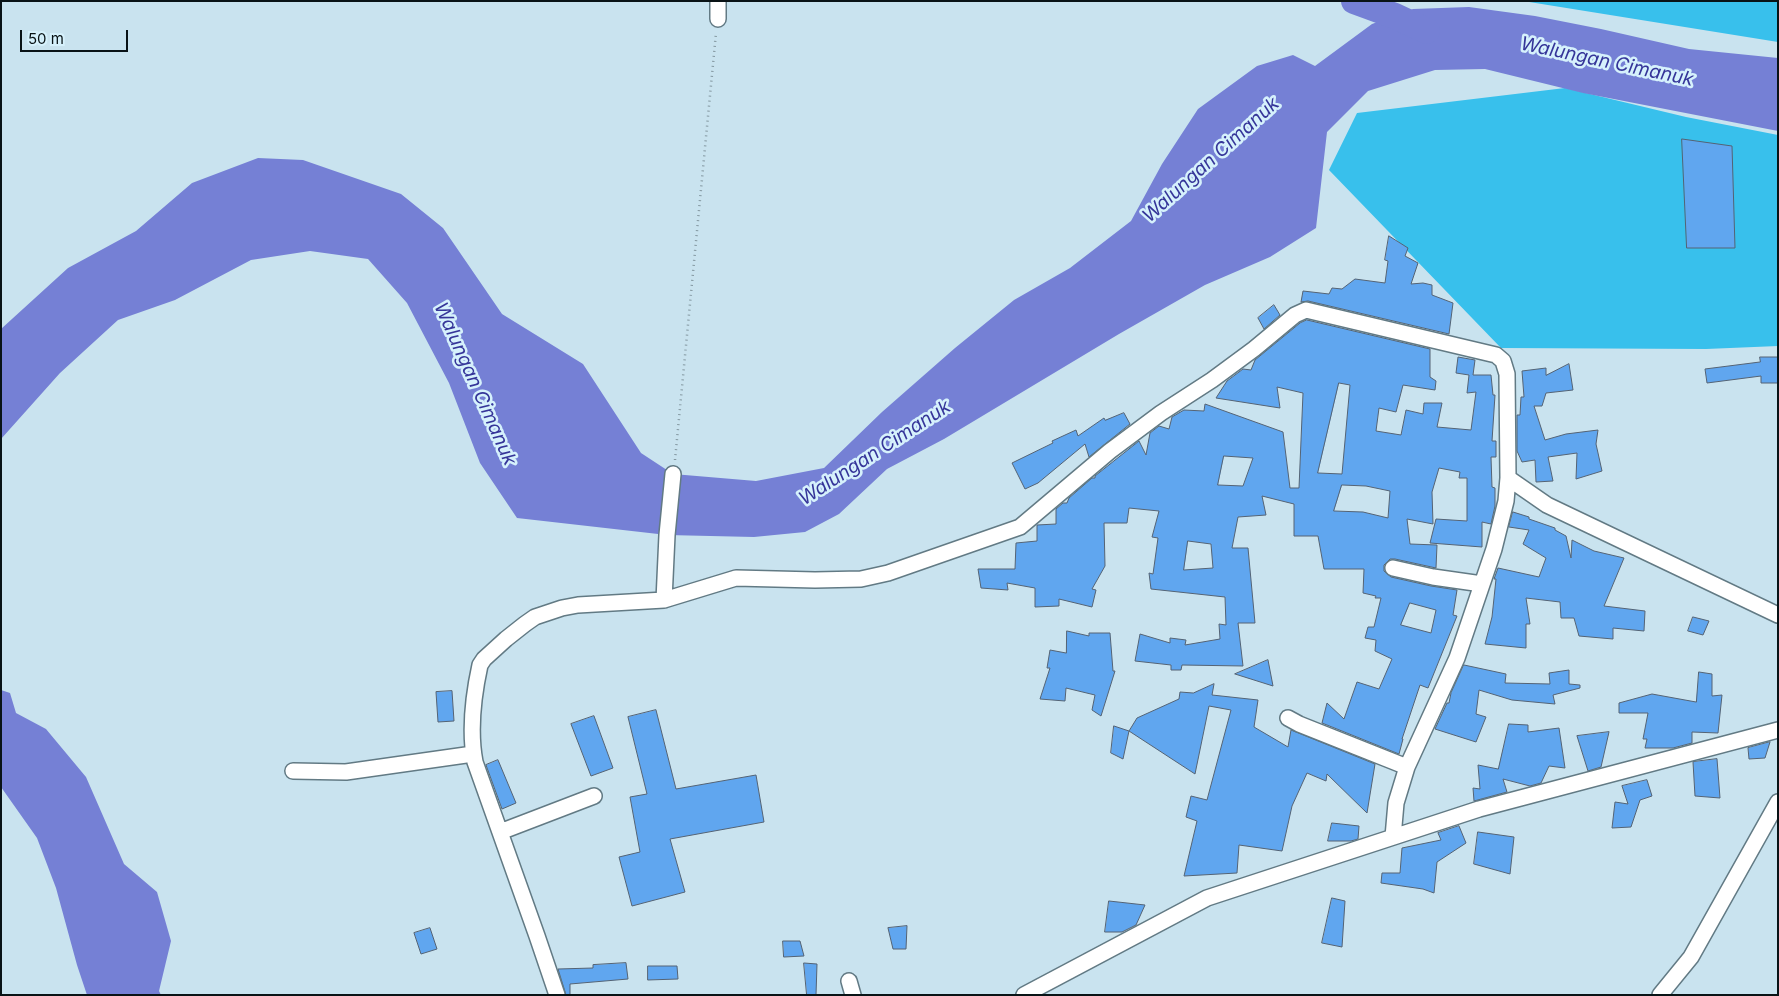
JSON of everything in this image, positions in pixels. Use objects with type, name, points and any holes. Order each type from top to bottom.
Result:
[{"type":"street","points":[[718,1],[718,19]]},
{"type":"street","points":[[557,995],[475,762],[472,712],[480,665],[484,659],[535,617],[562,608],[578,605],[664,600],[736,578],[861,579],[888,572],[1020,527],[1110,451],[1161,412],[1226,370],[1295,315],[1306,310],[1496,355],[1506,367],[1508,478],[1506,501],[1494,549],[1456,658],[1407,767],[1398,793],[1393,837]]},
{"type":"street","points":[[664,600],[667,535],[673,474]]},
{"type":"street","points":[[1508,478],[1547,505],[1778,615]]},
{"type":"street","points":[[1393,568],[1482,584]]},
{"type":"street","points":[[1288,718],[1407,767]]},
{"type":"street","points":[[1024,995],[1207,898],[1479,809],[1778,730]]},
{"type":"street","points":[[294,771],[346,772],[474,754]]},
{"type":"street","points":[[500,832],[594,796]]},
{"type":"street","points":[[1660,995],[1691,957],[1778,802]]},
{"type":"path","points":[[673,474],[718,19]]},
{"type":"shaded area","points":[[1523,1],[1778,1],[1778,42]]},
{"type":"shaded area","points":[[1565,88],[1686,117],[1778,135],[1778,346],[1706,349],[1501,348],[1329,170],[1357,113]]},
{"type":"water","name":"Walungan Cimanuk","points":[[1469,7],[1535,16],[1689,49],[1778,58],[1778,131],[1583,93],[1485,69],[1435,70],[1368,91],[1327,132],[1316,228],[1270,257],[1205,285],[1119,334],[944,439],[887,469],[839,514],[805,532],[754,537],[667,535],[517,518],[480,463],[449,383],[407,303],[368,259],[310,251],[251,260],[175,300],[118,320],[60,373],[1,439],[1,329],[68,268],[136,231],[192,183],[258,158],[303,160],[401,194],[443,228],[502,314],[583,364],[641,453],[673,474],[756,481],[824,468],[882,412],[955,348],[1014,300],[1070,268],[1131,221],[1162,164],[1198,109],[1257,66],[1293,55],[1315,66],[1372,24],[1413,9]]},
{"type":"water","points":[[1,690],[10,693],[16,713],[46,729],[86,777],[124,864],[157,892],[171,941],[159,991],[161,995],[87,995],[56,888],[37,838],[1,787]]},
{"type":"building","points":[[1682,139],[1732,146],[1735,248],[1687,248]]},
{"type":"building","points":[[1389,236],[1408,248],[1405,256],[1418,263],[1411,284],[1423,283],[1432,285],[1432,295],[1453,303],[1449,334],[1308,301],[1301,302],[1303,291],[1329,294],[1332,288],[1342,289],[1355,279],[1385,283],[1388,261],[1385,260]]},
{"type":"building","points":[[1274,305],[1280,315],[1264,329],[1258,318]]},
{"type":"building","points":[[1307,320],[1430,349],[1430,377],[1436,381],[1435,390],[1403,385],[1396,412],[1379,408],[1376,431],[1401,435],[1406,410],[1423,414],[1424,403],[1442,403],[1437,427],[1471,430],[1476,392],[1467,393],[1469,375],[1456,373],[1458,357],[1475,360],[1473,375],[1491,375],[1493,395],[1495,395],[1492,441],[1496,441],[1496,457],[1491,457],[1495,506],[1491,524],[1482,522],[1482,547],[1430,543],[1436,519],[1467,521],[1467,478],[1459,478],[1460,472],[1439,468],[1432,492],[1433,524],[1407,519],[1410,544],[1437,545],[1436,568],[1395,559],[1390,559],[1384,565],[1384,571],[1391,577],[1457,590],[1453,615],[1457,616],[1428,688],[1420,685],[1399,754],[1322,723],[1327,703],[1344,719],[1357,682],[1379,689],[1392,659],[1375,651],[1376,640],[1365,638],[1368,627],[1374,627],[1381,598],[1375,598],[1376,596],[1363,593],[1364,569],[1324,569],[1318,536],[1294,536],[1294,504],[1262,496],[1266,515],[1238,517],[1232,548],[1248,548],[1255,623],[1238,623],[1243,666],[1182,665],[1181,670],[1171,670],[1171,665],[1135,661],[1140,634],[1170,643],[1170,638],[1186,640],[1185,645],[1220,639],[1219,624],[1226,625],[1225,597],[1151,589],[1149,573],[1153,574],[1158,538],[1152,537],[1159,511],[1129,508],[1127,523],[1104,523],[1105,566],[1092,589],[1096,590],[1092,607],[1059,599],[1059,606],[1035,607],[1035,588],[1007,583],[1008,590],[981,588],[978,569],[1015,569],[1016,543],[1037,541],[1037,525],[1056,524],[1056,509],[1063,503],[1067,503],[1069,498],[1092,478],[1095,478],[1095,476],[1139,441],[1146,455],[1150,433],[1159,426],[1169,429],[1172,417],[1184,410],[1204,411],[1205,404],[1283,432],[1290,488],[1299,488],[1303,393],[1277,387],[1280,408],[1216,398],[1227,381],[1243,369],[1251,370],[1255,360],[1300,323]],"holes":[[[1339,383],[1350,385],[1342,474],[1318,473]],[[1224,456],[1253,458],[1243,486],[1218,485]],[[1342,485],[1366,486],[1390,491],[1388,518],[1363,512],[1334,511]],[[1188,541],[1211,544],[1213,568],[1184,570]],[[1410,603],[1436,610],[1431,633],[1401,625]]]},
{"type":"building","points":[[1760,357],[1778,357],[1778,383],[1761,383],[1761,376],[1707,383],[1705,369],[1760,362]]},
{"type":"building","points":[[1569,364],[1573,390],[1546,393],[1542,406],[1534,406],[1545,440],[1566,434],[1598,430],[1596,444],[1602,471],[1576,479],[1577,453],[1548,457],[1553,481],[1536,482],[1535,460],[1522,462],[1517,451],[1517,415],[1520,415],[1521,397],[1524,397],[1522,371],[1546,368],[1546,375]]},
{"type":"building","points":[[1124,413],[1130,424],[1089,457],[1085,444],[1038,483],[1025,489],[1012,463],[1076,430],[1078,436],[1104,418],[1105,420]]},
{"type":"building","points":[[1513,512],[1555,528],[1555,530],[1566,536],[1571,558],[1572,540],[1594,551],[1624,558],[1604,606],[1645,611],[1644,631],[1613,628],[1613,639],[1579,636],[1574,618],[1561,618],[1560,602],[1526,598],[1530,624],[1526,624],[1526,648],[1485,644],[1492,617],[1496,579],[1494,579],[1498,568],[1539,577],[1546,558],[1523,544],[1529,530],[1509,527]]},
{"type":"building","points":[[1693,617],[1709,621],[1703,635],[1688,631]]},
{"type":"building","points":[[1067,631],[1089,636],[1089,633],[1110,633],[1113,671],[1115,671],[1101,716],[1092,710],[1095,695],[1066,688],[1065,701],[1040,699],[1050,668],[1047,668],[1050,650],[1066,653]]},
{"type":"building","points":[[1268,660],[1273,686],[1235,674]]},
{"type":"building","points":[[1464,665],[1506,674],[1505,683],[1550,684],[1549,673],[1569,670],[1569,684],[1580,685],[1580,688],[1553,695],[1555,704],[1512,700],[1479,690],[1476,714],[1486,717],[1476,742],[1435,729],[1447,703],[1449,703],[1451,693]]},
{"type":"building","points":[[1699,672],[1712,674],[1712,696],[1722,695],[1718,733],[1692,732],[1692,743],[1673,748],[1645,748],[1647,739],[1643,739],[1648,713],[1619,713],[1619,703],[1652,694],[1696,702]]},
{"type":"building","points":[[1214,684],[1212,695],[1258,700],[1254,727],[1288,747],[1291,730],[1375,764],[1367,813],[1327,774],[1326,781],[1307,773],[1292,806],[1282,851],[1239,845],[1237,873],[1184,876],[1197,821],[1186,817],[1191,796],[1207,800],[1231,710],[1209,706],[1195,774],[1129,731],[1137,718],[1179,699],[1180,692],[1193,693]]},
{"type":"building","points":[[452,691],[454,721],[438,722],[436,692]]},
{"type":"building","points":[[656,710],[676,789],[756,775],[764,822],[670,839],[685,892],[632,906],[619,857],[640,852],[630,797],[647,794],[628,717]]},
{"type":"building","points":[[594,716],[613,768],[591,776],[571,724]]},
{"type":"building","points":[[1509,724],[1528,725],[1528,732],[1559,728],[1565,768],[1549,766],[1541,783],[1530,786],[1503,779],[1507,792],[1474,801],[1473,788],[1480,789],[1478,765],[1498,769]]},
{"type":"building","points":[[1114,726],[1129,731],[1123,759],[1111,753]]},
{"type":"building","points":[[1609,732],[1601,767],[1588,771],[1577,736]]},
{"type":"building","points":[[1770,742],[1765,758],[1749,759],[1748,748]]},
{"type":"building","points":[[1717,759],[1720,798],[1695,796],[1693,762]]},
{"type":"building","points":[[498,760],[516,803],[502,809],[486,765]]},
{"type":"building","points":[[1647,780],[1652,796],[1640,800],[1631,827],[1612,828],[1615,802],[1628,804],[1622,786]]},
{"type":"building","points":[[1332,823],[1359,826],[1358,839],[1351,841],[1328,841]]},
{"type":"building","points":[[1459,826],[1466,843],[1437,862],[1434,893],[1423,889],[1381,883],[1382,873],[1400,873],[1402,848],[1441,840],[1438,833]]},
{"type":"building","points":[[1478,832],[1514,837],[1510,874],[1474,864]]},
{"type":"building","points":[[1332,898],[1345,901],[1342,947],[1322,943]]},
{"type":"building","points":[[1109,901],[1145,905],[1136,925],[1122,932],[1105,932]]},
{"type":"building","points":[[907,926],[906,949],[893,949],[888,928]]},
{"type":"building","points":[[430,928],[437,949],[421,954],[414,933]]},
{"type":"building","points":[[783,941],[800,941],[804,956],[784,957]]},
{"type":"building","points":[[626,963],[628,979],[570,984],[570,995],[566,995],[558,969],[593,968],[593,965]]},
{"type":"building","points":[[804,963],[817,964],[816,995],[807,995]]},
{"type":"building","points":[[648,966],[677,966],[678,979],[648,980]]},
{"type":"waterway","points":[[1354,1],[1395,16],[1427,31]]}]
